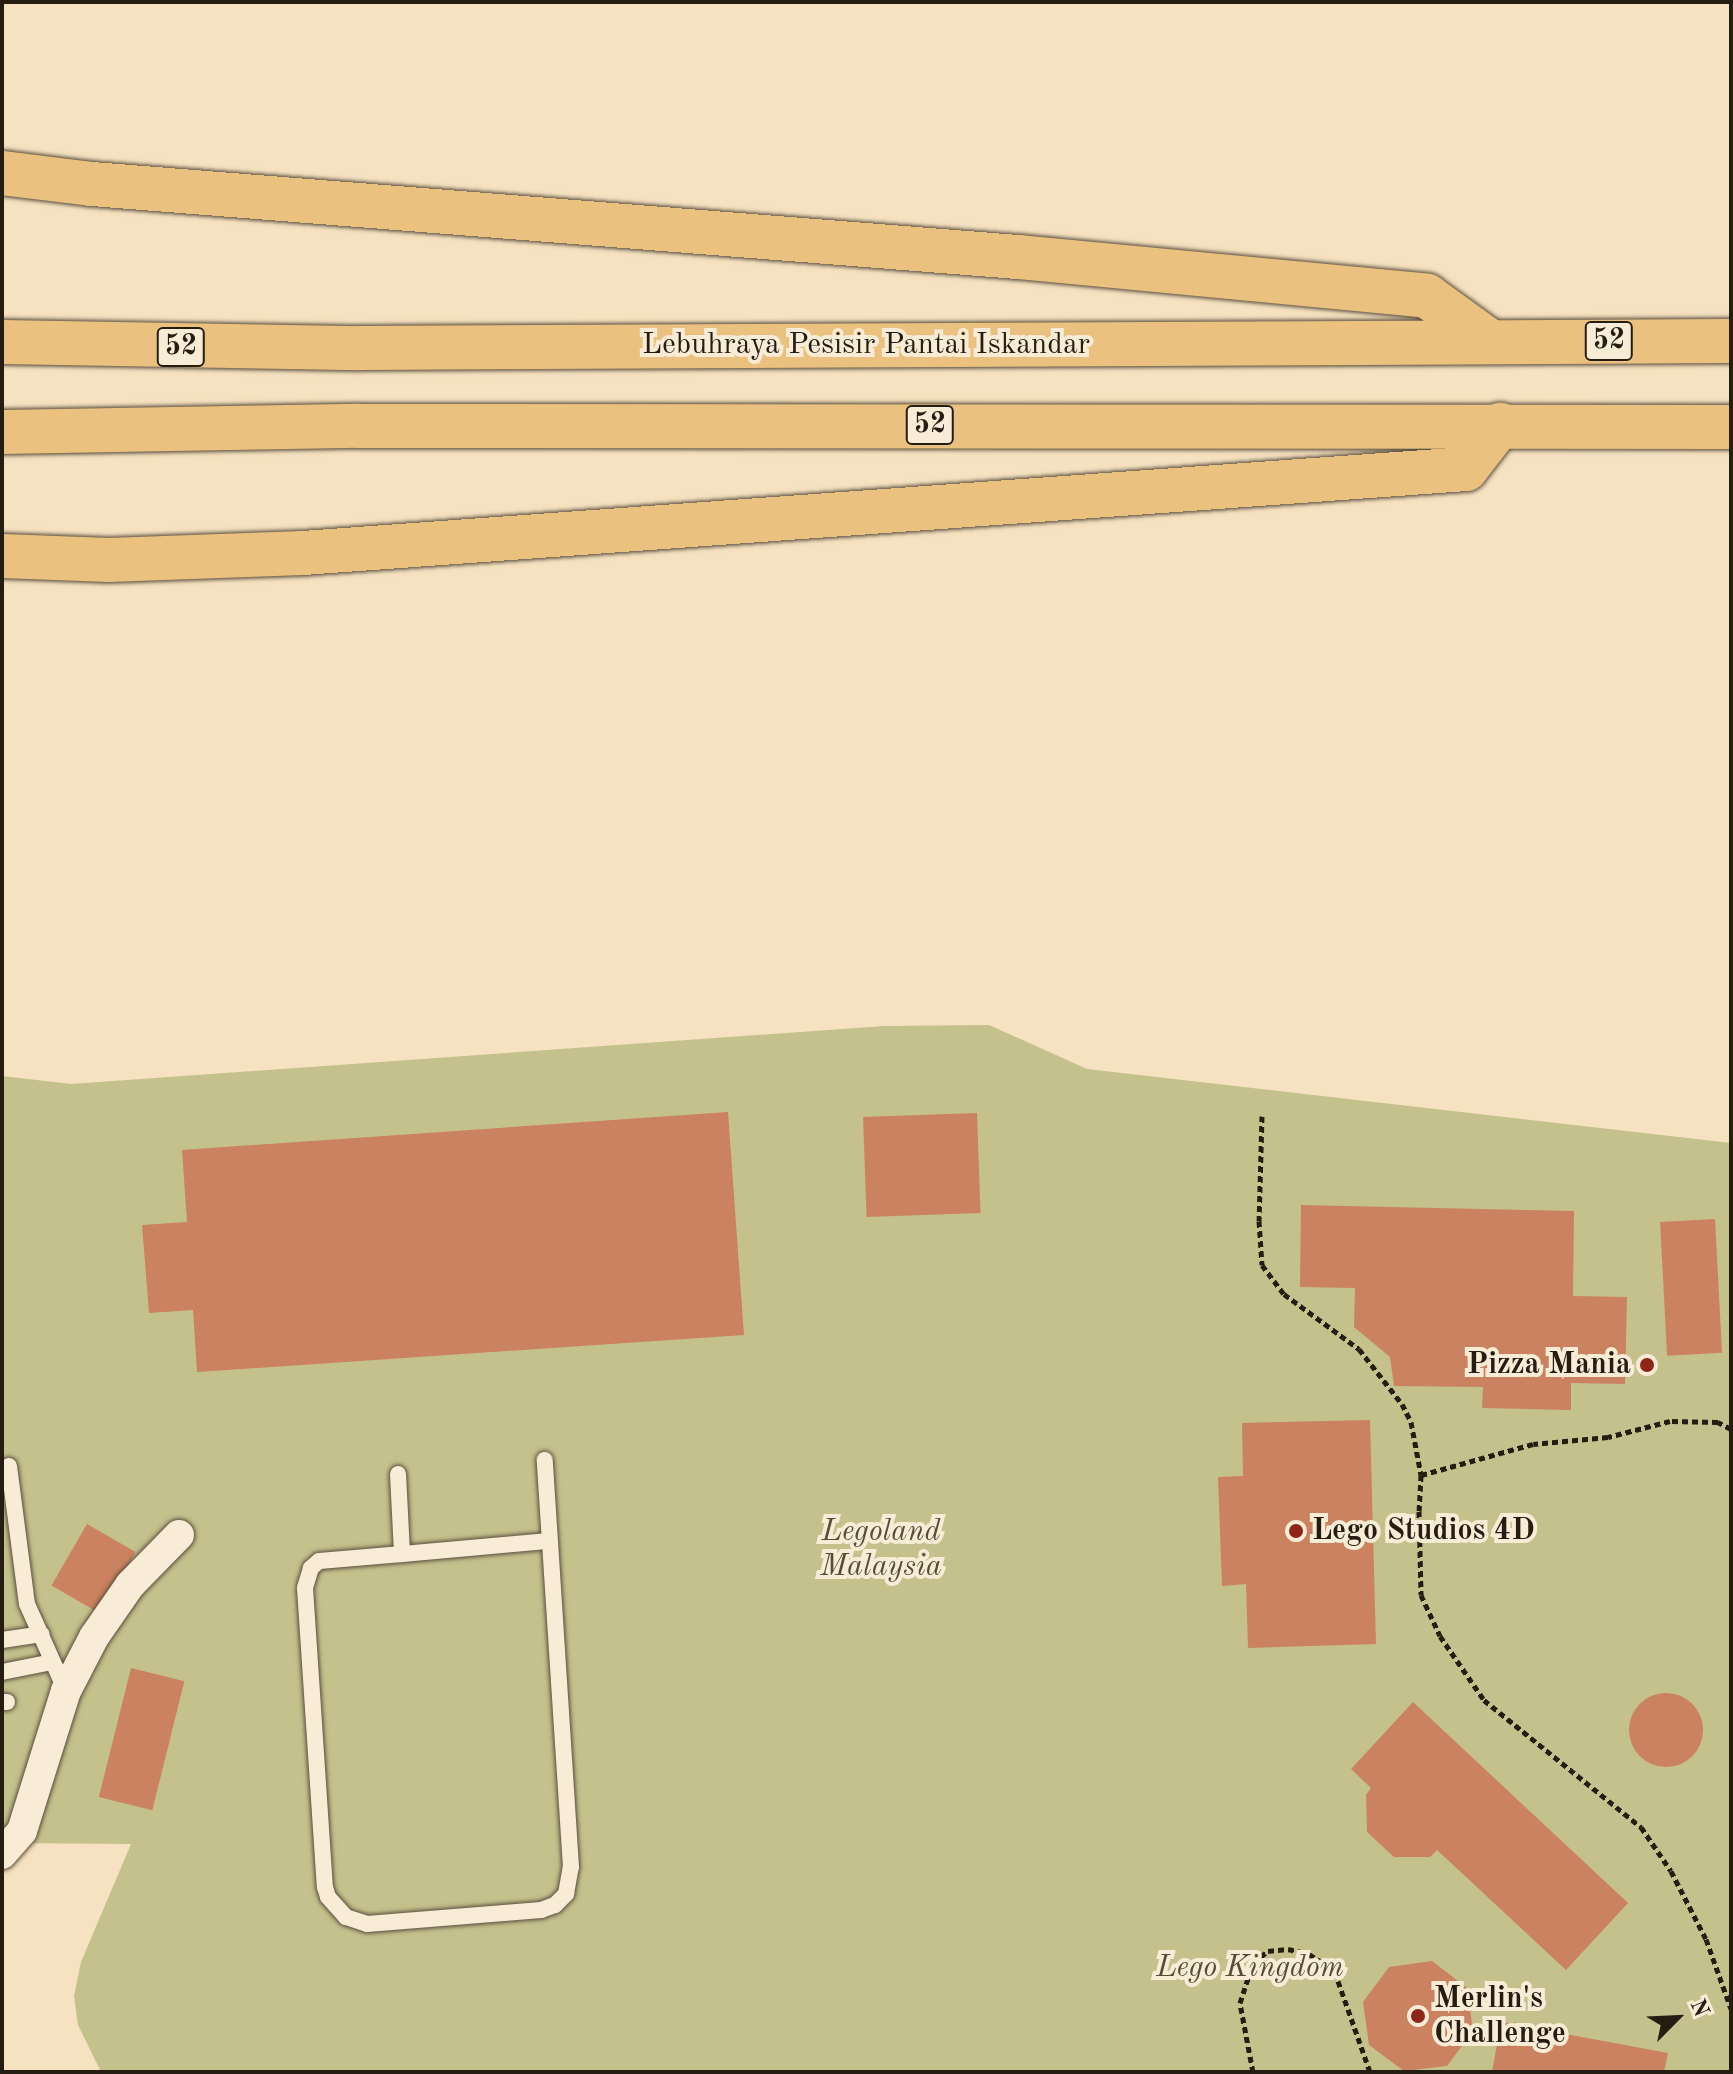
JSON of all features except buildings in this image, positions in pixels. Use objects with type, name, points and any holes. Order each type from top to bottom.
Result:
[{"type":"highway","points":[[2,173],[92,184],[1018,257],[1427,296],[1488,340]]},
{"type":"highway","name":"Lebuhraya Pesisir Pantai Iskandar","points":[[2,342],[360,348],[1731,341]]},
{"type":"highway","points":[[2,556],[109,560],[303,553],[1466,469],[1500,425]]},
{"type":"highway","name":"52","points":[[2,432],[359,426],[1731,427]]},
{"type":"street","points":[[2,1854],[22,1831],[66,1691],[94,1637],[130,1585],[179,1535]]},
{"type":"lane","points":[[545,1460],[571,1867],[566,1894],[555,1905],[541,1910],[367,1924],[346,1917],[328,1897],[325,1887],[305,1588],[311,1568],[319,1561],[549,1541]]},
{"type":"lane","points":[[9,1466],[27,1604],[66,1691]]},
{"type":"lane","points":[[398,1474],[402,1554]]},
{"type":"lane","points":[[2,1640],[42,1634]]},
{"type":"lane","points":[[2,1672],[52,1662]]},
{"type":"path","points":[[1262,1116],[1259,1221],[1262,1265],[1284,1294],[1359,1349],[1402,1404],[1411,1422],[1421,1475],[1421,1595],[1440,1636],[1484,1700],[1641,1827],[1671,1871],[1706,1939],[1731,2009]]},
{"type":"path","points":[[1421,1475],[1533,1444],[1608,1437],[1670,1421],[1718,1422],[1731,1429]]},
{"type":"path","points":[[1253,2072],[1240,2003],[1253,1963],[1268,1951],[1288,1949],[1309,1954],[1326,1965],[1338,1981],[1370,2072]]},
{"type":"green space","name":"Legoland Malaysia","points":[[989,1025],[1087,1069],[1731,1143],[1731,2072],[101,2072],[78,2025],[74,1996],[81,1962],[131,1844],[2,1843],[2,1076],[71,1084],[884,1026]]},
{"type":"place","name":"Pizza Mania","points":[[1647,1365]]},
{"type":"place","name":"Lego Studios 4D","points":[[1296,1531]]},
{"type":"place","name":"Merlin's Challenge","points":[[1418,2016]]},
{"type":"park label","name":"Lego Kingdom","points":[[1250,1968]]}]
